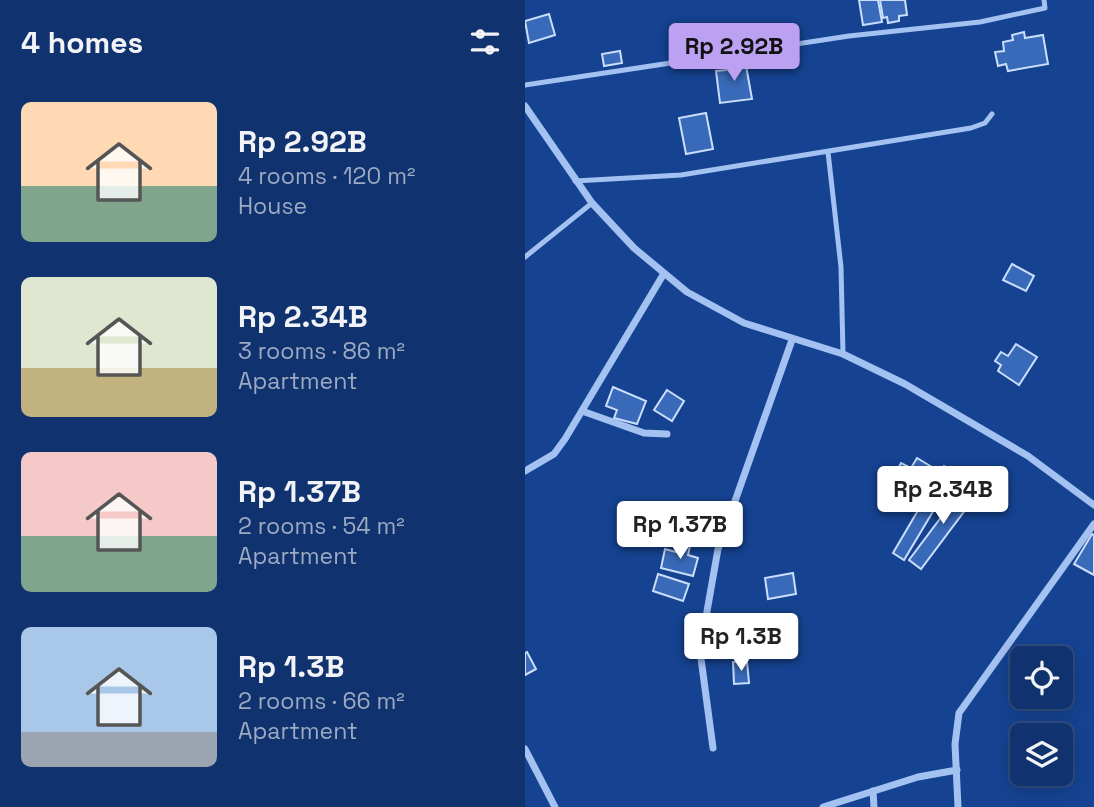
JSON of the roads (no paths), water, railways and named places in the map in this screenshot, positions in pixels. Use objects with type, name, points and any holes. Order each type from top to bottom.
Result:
[{"type":"street","points":[[525,106],[574,181],[663,275],[712,307],[792,340],[843,354],[905,384],[1028,456],[1090,496],[1094,505]]},
{"type":"street","points":[[525,471],[554,454],[663,275]]},
{"type":"street","points":[[713,748],[701,651],[717,549],[792,340]]},
{"type":"street","points":[[582,411],[644,433],[667,434]]},
{"type":"street","points":[[958,807],[955,744],[959,713],[1094,524]]},
{"type":"street","points":[[525,749],[555,807]]},
{"type":"street","points":[[823,807],[918,777],[957,770]]},
{"type":"street","points":[[873,790],[874,807]]},
{"type":"lane","points":[[525,85],[849,36],[980,22],[1045,8],[1044,0]]},
{"type":"lane","points":[[574,181],[681,174],[828,152],[971,128],[985,123],[992,114]]},
{"type":"lane","points":[[828,152],[841,267],[843,354]]},
{"type":"lane","points":[[525,257],[592,203]]}]
